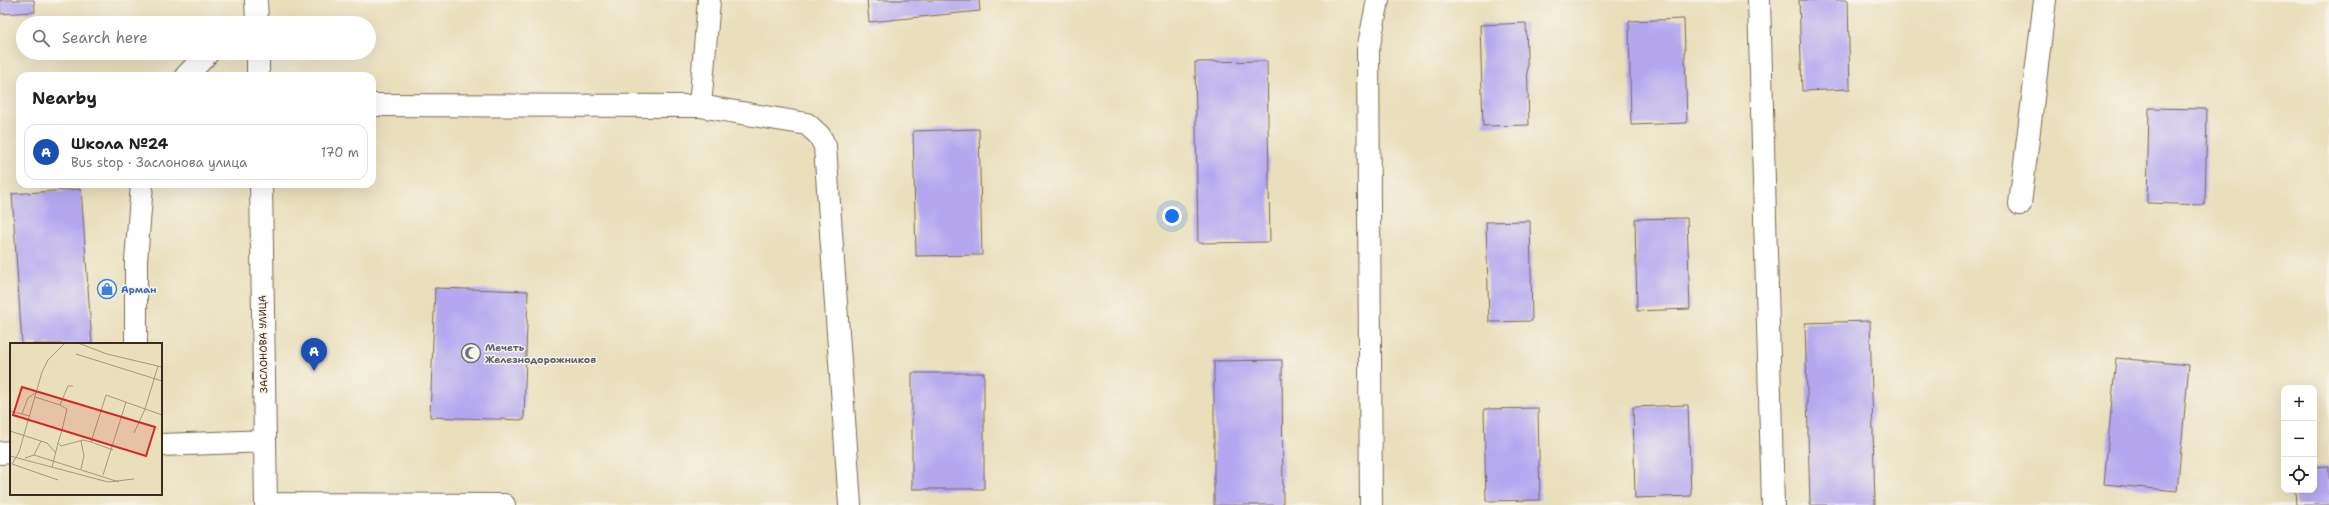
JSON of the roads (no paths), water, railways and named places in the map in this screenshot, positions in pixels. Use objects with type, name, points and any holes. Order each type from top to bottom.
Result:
[{"type":"street","points":[[700,106],[709,0]]},
{"type":"street","points":[[1371,505],[1368,50],[1378,0]]},
{"type":"street","points":[[1759,0],[1773,505]]},
{"type":"street","points":[[2020,204],[2046,0]]},
{"type":"street","points":[[190,72],[201,60]]},
{"type":"street","points":[[258,60],[258,72]]},
{"type":"street","points":[[376,105],[700,106],[807,124],[819,135],[825,146],[850,505]]},
{"type":"street","points":[[136,343],[136,260],[142,188]]},
{"type":"street","name":"ЗАСЛОНОВА УЛИЦА","points":[[260,188],[266,504]]},
{"type":"street","points":[[162,446],[265,440]]},
{"type":"street","points":[[0,453],[10,452]]},
{"type":"street","points":[[266,504],[504,505]]},
{"type":"place","name":"Арман","points":[[107,289]]},
{"type":"place","name":"Мечеть Железнодорожников","points":[[471,353]]},
{"type":"place","name":"Школа №24","points":[[314,371]]}]
